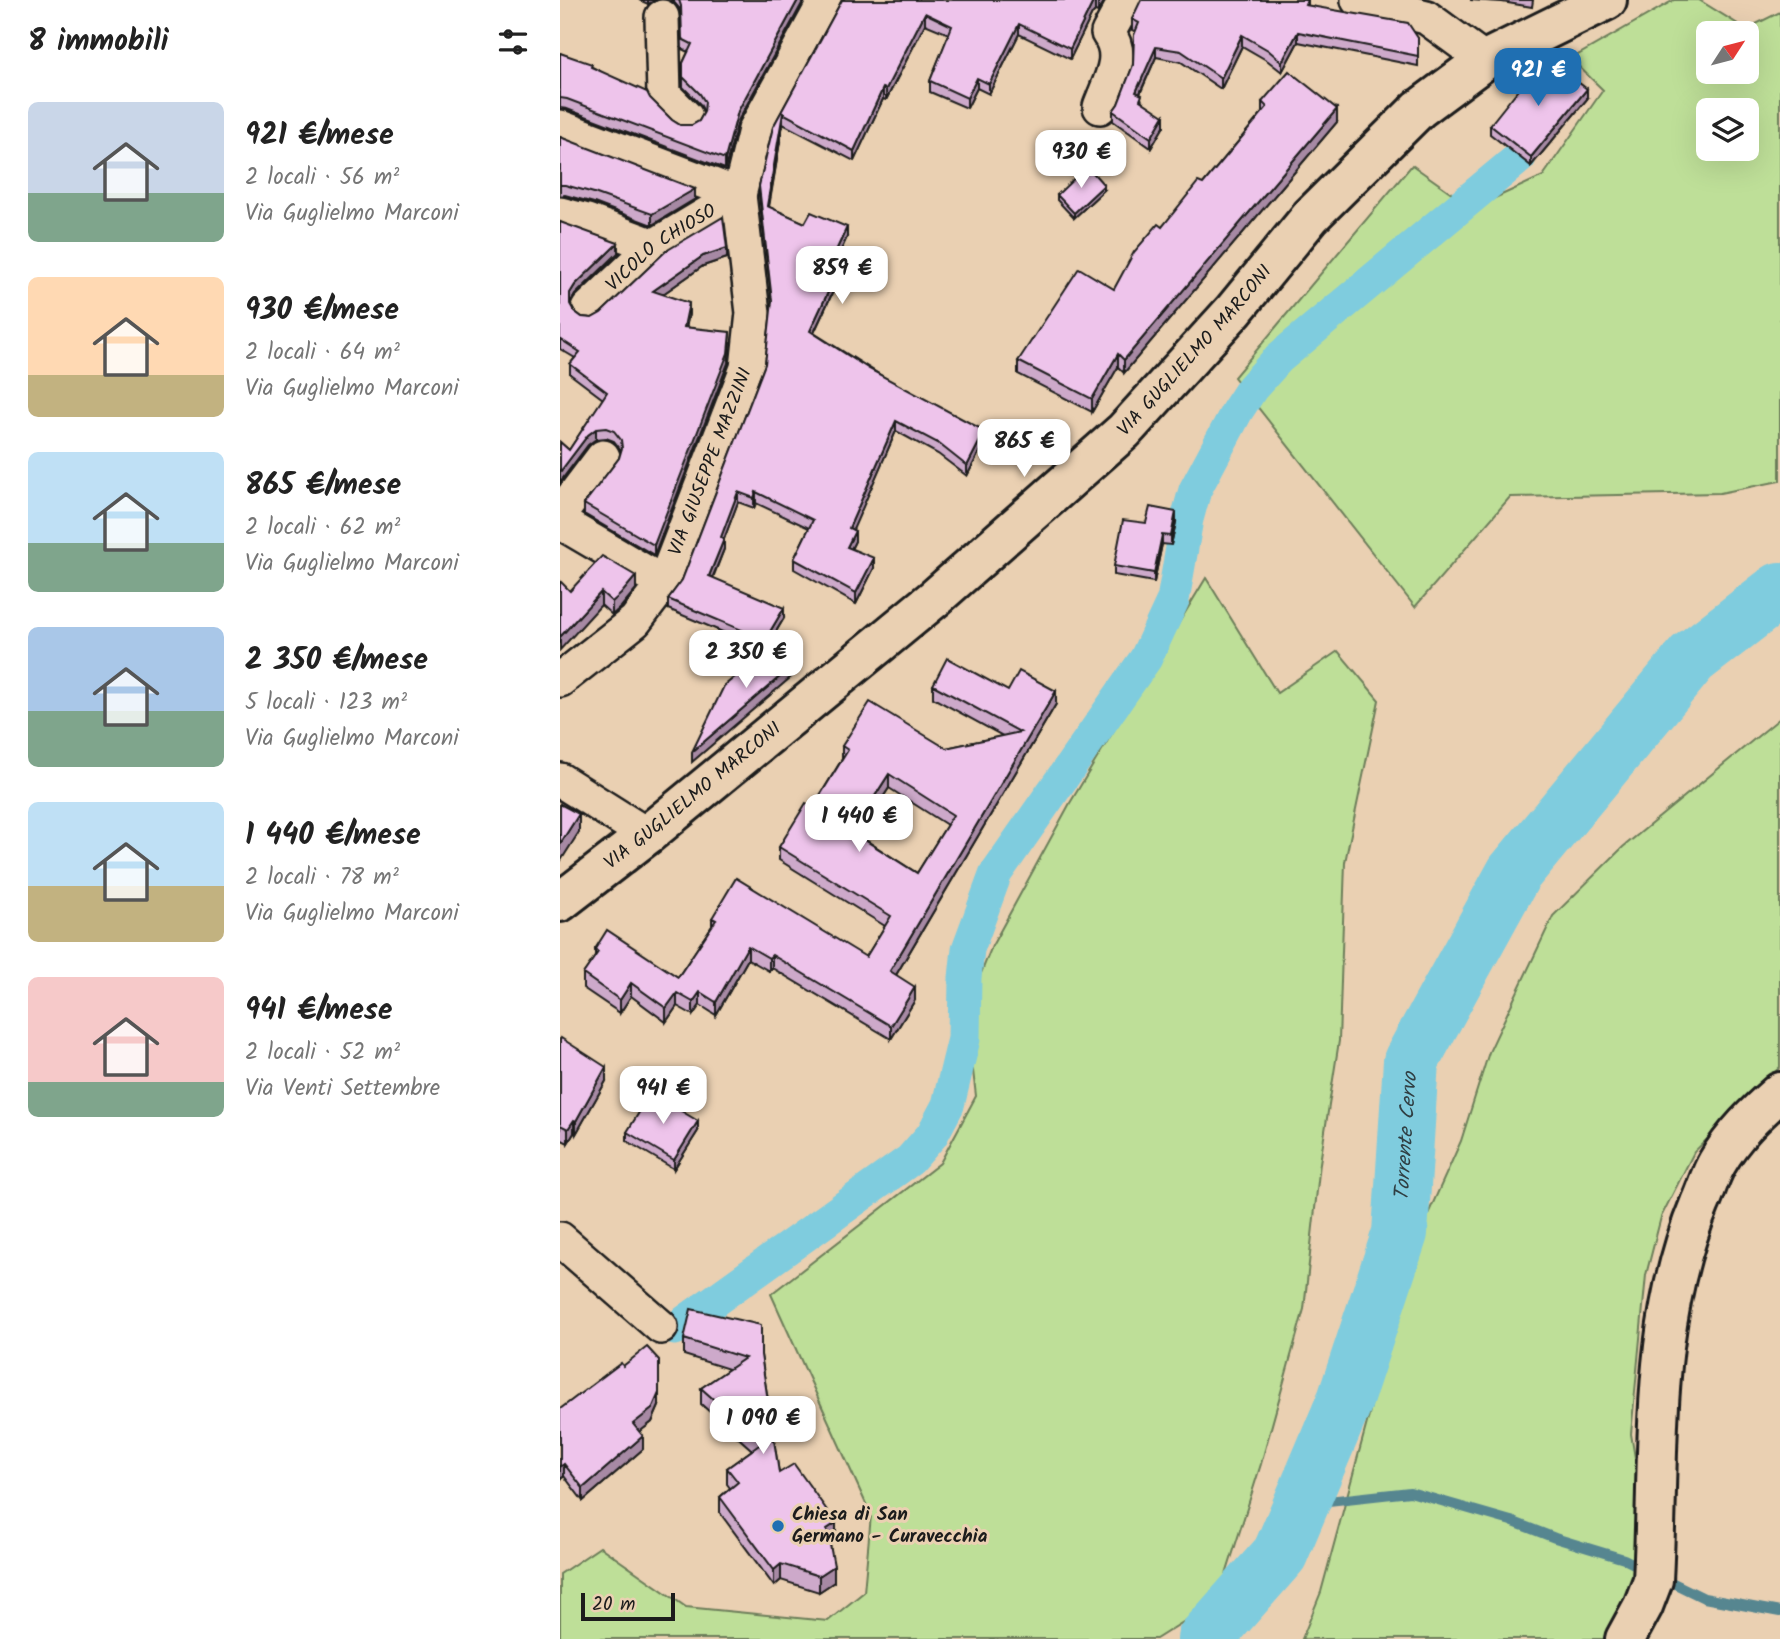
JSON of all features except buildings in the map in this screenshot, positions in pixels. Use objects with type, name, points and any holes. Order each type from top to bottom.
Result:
[{"type":"street","name":"VIA GIUSEPPE MAZZINI","points":[[560,680],[635,621],[664,583],[747,368],[753,313],[739,195],[744,145],[755,130],[826,0]]},
{"type":"street","points":[[1101,107],[1117,60],[1115,43],[1108,33],[1126,0]]},
{"type":"street","points":[[1358,0],[1426,17],[1485,60]]},
{"type":"street","name":"VIA GUGLIELMO MARCONI","points":[[560,902],[647,835],[935,598],[1124,430],[1234,310],[1311,216],[1419,109],[1485,60],[1607,0]]},
{"type":"street","points":[[662,17],[664,95],[686,117]]},
{"type":"street","points":[[560,127],[739,195]]},
{"type":"street","name":"VICOLO CHIOSO","points":[[588,309],[654,246],[739,195]]},
{"type":"street","points":[[560,214],[654,246]]},
{"type":"street","points":[[560,514],[603,457]]},
{"type":"street","points":[[560,522],[664,583]]},
{"type":"street","points":[[560,780],[647,835]]},
{"type":"street","points":[[1625,1639],[1643,1606],[1653,1580],[1660,1364],[1675,1280],[1690,1228],[1717,1163],[1746,1122],[1780,1092]]},
{"type":"street","points":[[560,1239],[661,1327]]},
{"type":"green space","points":[[1674,0],[1699,0],[1733,21],[1696,21],[1696,84],[1759,84],[1759,22],[1780,12],[1780,481],[1720,493],[1510,497],[1415,607],[1234,377],[1412,165],[1473,208],[1543,176],[1603,90],[1571,59]]},
{"type":"green space","points":[[1206,578],[1277,693],[1338,651],[1379,700],[1345,862],[1339,1041],[1320,1163],[1304,1309],[1261,1464],[1218,1600],[1156,1639],[560,1639],[560,1574],[600,1547],[686,1607],[828,1621],[864,1592],[871,1515],[771,1294],[940,1163],[976,1096],[966,1011],[992,946],[1070,803]]},
{"type":"green space","points":[[1780,718],[1780,1067],[1694,1152],[1661,1217],[1646,1275],[1631,1434],[1649,1541],[1611,1639],[1302,1639],[1321,1592],[1368,1419],[1402,1272],[1461,1141],[1489,1052],[1553,916],[1623,847]]},
{"type":"waterway","points":[[675,1329],[910,1160],[932,1135],[948,1105],[964,1039],[968,949],[996,873],[1146,658],[1173,600],[1187,519],[1195,490],[1237,411],[1252,388],[1279,358],[1520,157]]},
{"type":"waterway","name":"Torrente Cervo","points":[[1205,1639],[1280,1554],[1345,1400],[1400,1233],[1411,1061],[1514,873],[1692,658],[1780,590]]},
{"type":"waterway","points":[[1301,1504],[1410,1492],[1511,1521],[1624,1559],[1644,1569]]},
{"type":"waterway","points":[[1661,1577],[1704,1598],[1780,1612]]},
{"type":"place","name":"Chiesa di San Germano - Curavecchia","points":[[778,1526]]}]
